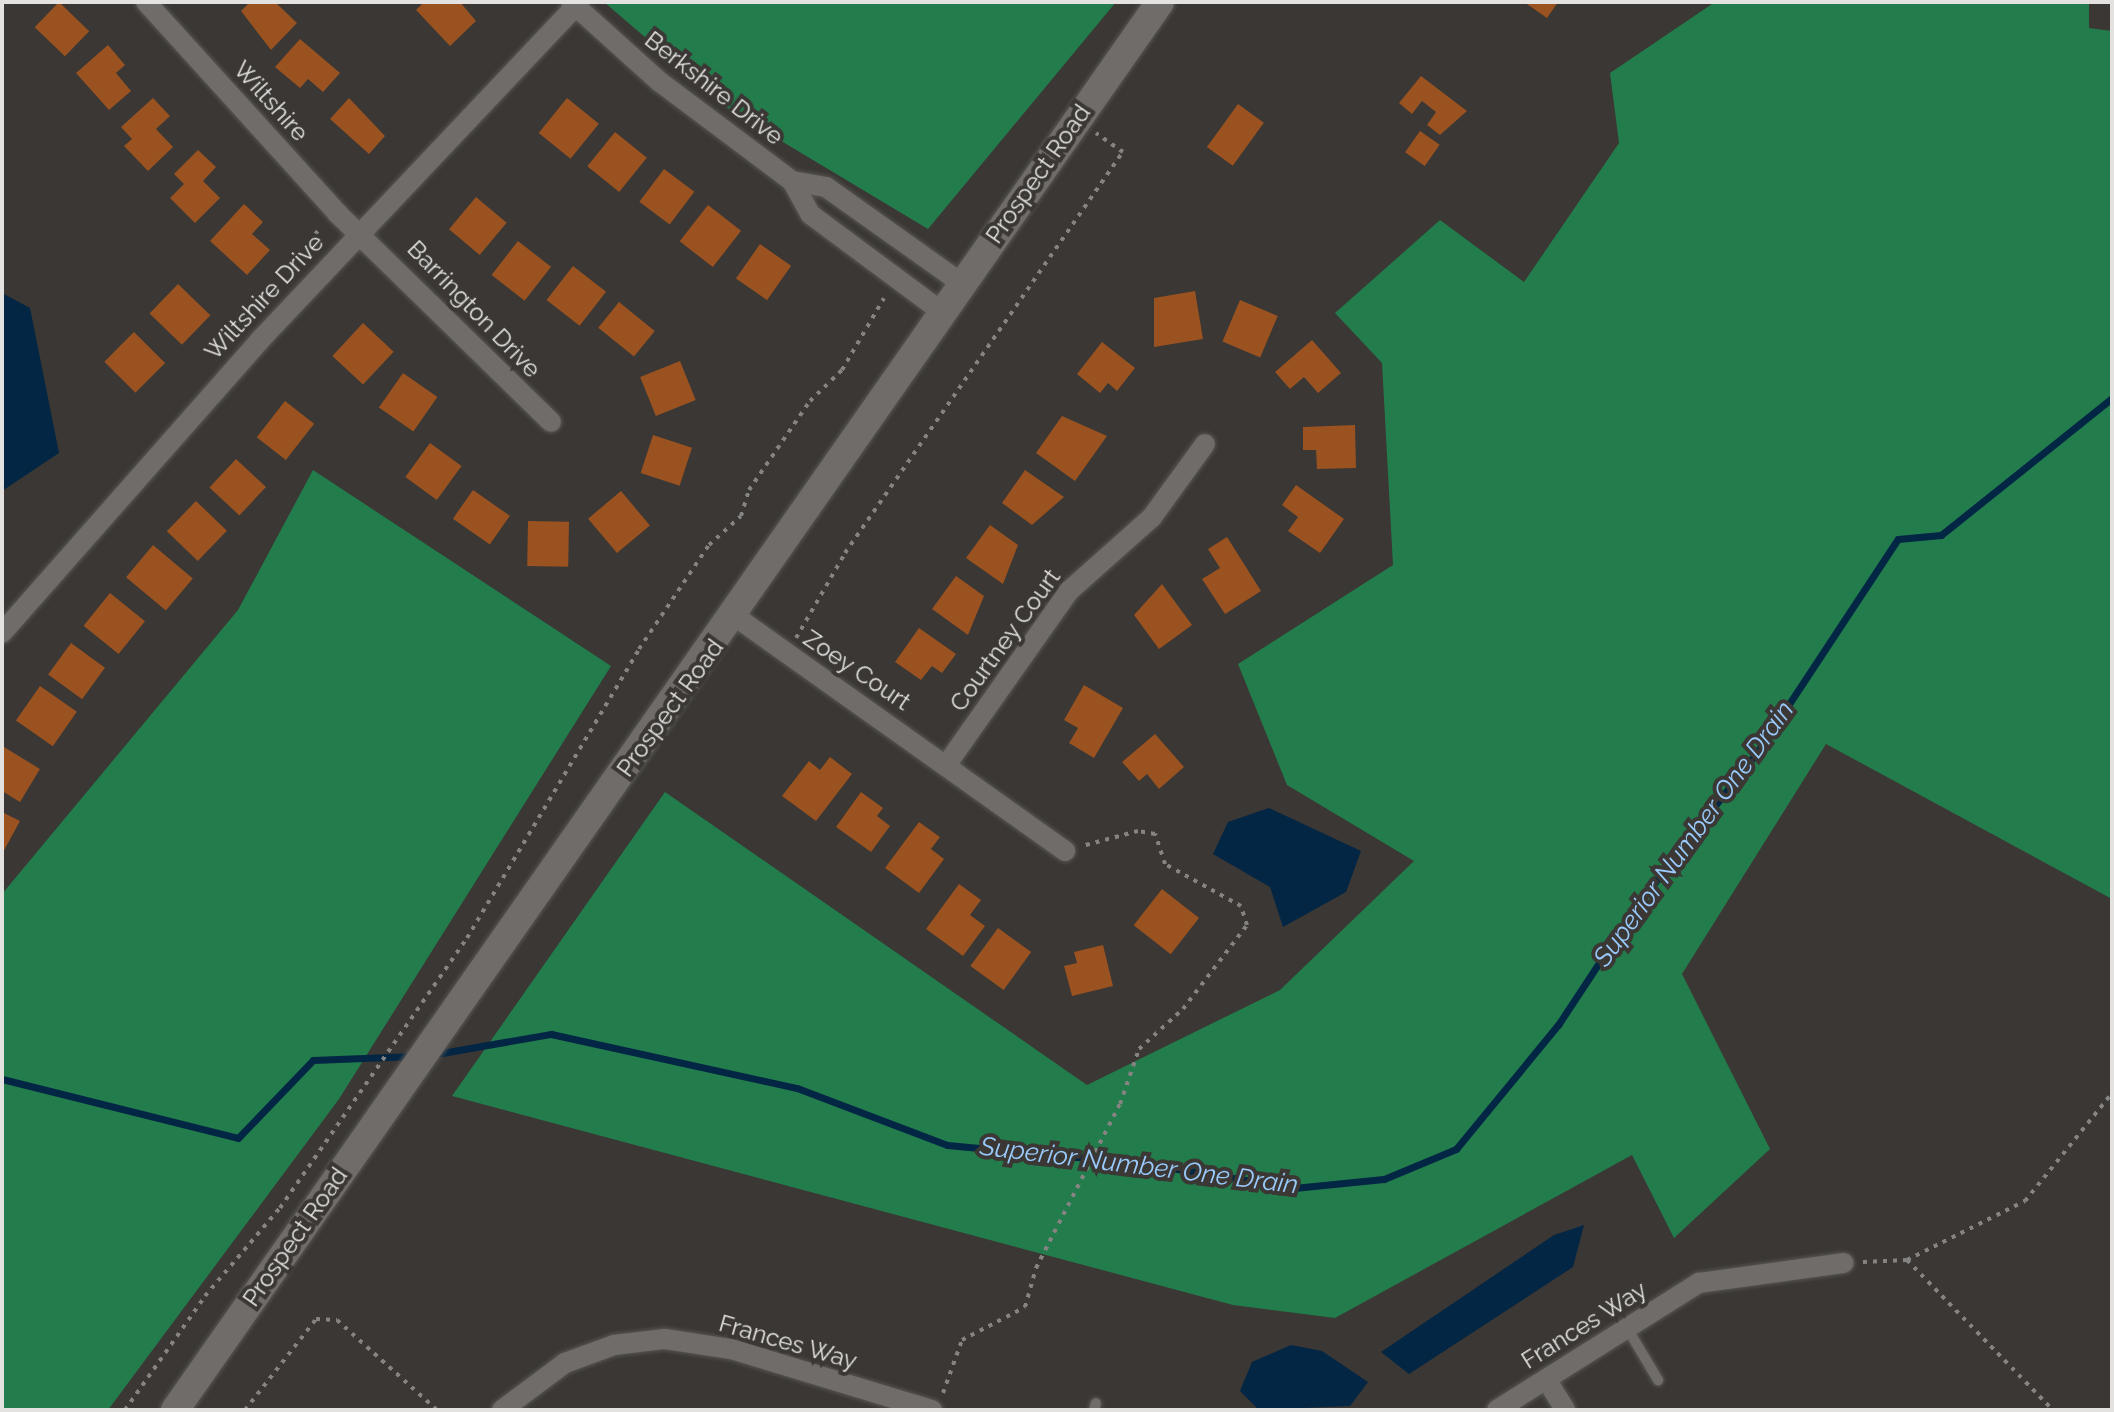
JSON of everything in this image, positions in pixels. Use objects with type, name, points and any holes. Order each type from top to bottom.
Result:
[{"type":"main road","name":"Prospect Road","points":[[175,1410],[736,617],[961,283],[1160,2]]},
{"type":"street","name":"Wiltshire","points":[[146,2],[360,232]]},
{"type":"street","name":"Wiltshire Drive","points":[[2,633],[88,528],[573,4]]},
{"type":"street","name":"Berkshire Drive","points":[[573,4],[660,82],[792,181],[810,214],[942,312]]},
{"type":"street","name":"Berkshire Drive","points":[[792,181],[826,187],[961,283]]},
{"type":"street","name":"Barrington Drive","points":[[360,232],[551,422]]},
{"type":"street","name":"Courtney Court","points":[[947,764],[1069,591],[1152,517],[1205,444]]},
{"type":"street","name":"Zoey Court","points":[[736,617],[947,764],[1065,851]]},
{"type":"street","name":"Frances Way","points":[[1497,1410],[1699,1283],[1844,1263]]},
{"type":"street","name":"Frances Way","points":[[502,1410],[565,1363],[614,1345],[665,1339],[731,1349],[906,1406],[937,1403]]},
{"type":"street","points":[[1546,1379],[1565,1410]]},
{"type":"lane","points":[[1627,1328],[1658,1380]]},
{"type":"path","points":[[797,637],[845,553],[1123,152],[1077,120]]},
{"type":"path","points":[[315,234],[322,227]]},
{"type":"path","points":[[125,1410],[205,1296],[280,1208],[467,938],[639,649],[709,545],[741,516],[749,490],[810,401],[842,370],[884,298]]},
{"type":"path","points":[[937,1403],[962,1340],[1025,1307],[1044,1252],[1120,1104],[1139,1049],[1197,994],[1247,925],[1248,913],[1171,869],[1149,831],[1065,851]]},
{"type":"path","points":[[1844,1263],[1907,1260],[2025,1201],[2112,1093]]},
{"type":"path","points":[[1907,1260],[2053,1410]]},
{"type":"path","points":[[245,1410],[316,1319],[337,1320],[437,1410]]},
{"type":"green space","points":[[604,2],[1116,2],[928,229],[731,111]]},
{"type":"green space","points":[[1715,2],[2089,2],[2089,28],[2112,31],[2112,899],[1826,744],[1682,974],[1770,1149],[1674,1238],[1632,1155],[1335,1318],[1233,1305],[452,1096],[665,792],[1087,1085],[1280,990],[1414,861],[1287,785],[1238,664],[1393,565],[1382,363],[1335,313],[1440,220],[1524,282],[1619,143],[1610,73]]},
{"type":"green space","points":[[313,470],[611,666],[339,1099],[108,1410],[2,1410],[2,894],[238,610]]},
{"type":"water","points":[[2,293],[30,308],[59,453],[2,491]]},
{"type":"water","points":[[1269,808],[1361,851],[1346,892],[1283,927],[1270,887],[1213,854],[1228,822]]},
{"type":"water","points":[[1584,1225],[1573,1267],[1409,1374],[1381,1352],[1554,1235]]},
{"type":"water","points":[[1291,1345],[1322,1351],[1368,1382],[1350,1406],[1259,1410],[1240,1391],[1252,1362]]},
{"type":"building","points":[[59,2],[89,31],[65,56],[35,27]]},
{"type":"building","points":[[250,2],[275,2],[297,23],[271,50],[241,11]]},
{"type":"building","points":[[424,2],[460,2],[476,21],[450,46],[416,10]]},
{"type":"building","points":[[1524,2],[1558,2],[1547,18]]},
{"type":"building","points":[[300,39],[340,73],[323,92],[308,79],[300,88],[275,67]]},
{"type":"building","points":[[108,45],[125,65],[116,73],[131,91],[109,110],[76,73]]},
{"type":"building","points":[[1421,76],[1467,111],[1440,135],[1427,125],[1436,112],[1422,101],[1412,114],[1399,103]]},
{"type":"building","points":[[153,98],[170,116],[156,129],[173,147],[148,171],[124,146],[132,139],[121,127]]},
{"type":"building","points":[[349,98],[385,136],[369,154],[330,119]]},
{"type":"building","points":[[567,98],[599,124],[571,159],[539,133]]},
{"type":"building","points":[[1238,104],[1264,123],[1233,166],[1207,147]]},
{"type":"building","points":[[1420,131],[1440,145],[1425,166],[1405,152]]},
{"type":"building","points":[[615,132],[647,158],[619,192],[587,166]]},
{"type":"building","points":[[198,150],[216,167],[203,181],[220,198],[195,223],[170,198],[184,184],[174,174]]},
{"type":"building","points":[[664,169],[694,192],[670,225],[639,202]]},
{"type":"building","points":[[476,197],[507,223],[480,255],[449,229]]},
{"type":"building","points":[[244,204],[263,222],[252,234],[270,250],[247,275],[210,241]]},
{"type":"building","points":[[708,205],[741,231],[713,267],[680,241]]},
{"type":"building","points":[[518,241],[551,267],[525,301],[492,275]]},
{"type":"building","points":[[760,244],[791,266],[767,300],[736,278]]},
{"type":"building","points":[[573,266],[606,292],[580,326],[547,300]]},
{"type":"building","points":[[178,284],[210,315],[182,345],[150,313]]},
{"type":"building","points":[[1195,291],[1203,339],[1154,347],[1154,298]]},
{"type":"building","points":[[1240,300],[1278,316],[1260,357],[1222,341]]},
{"type":"building","points":[[619,302],[655,331],[634,357],[598,328]]},
{"type":"building","points":[[363,323],[394,352],[363,385],[332,356]]},
{"type":"building","points":[[134,332],[165,363],[135,393],[104,362]]},
{"type":"building","points":[[1312,340],[1341,373],[1318,393],[1304,377],[1290,389],[1275,372]]},
{"type":"building","points":[[1102,342],[1135,368],[1117,391],[1108,383],[1100,393],[1077,374]]},
{"type":"building","points":[[680,361],[696,400],[656,416],[640,377]]},
{"type":"building","points":[[403,373],[437,397],[413,431],[379,407]]},
{"type":"building","points":[[285,401],[314,424],[286,460],[257,437]]},
{"type":"building","points":[[1062,416],[1107,436],[1075,481],[1036,453]]},
{"type":"building","points":[[1355,425],[1356,468],[1317,469],[1316,450],[1303,450],[1303,427]]},
{"type":"building","points":[[653,435],[692,448],[680,486],[641,473]]},
{"type":"building","points":[[430,443],[462,466],[437,500],[405,477]]},
{"type":"building","points":[[236,459],[266,487],[239,515],[209,488]]},
{"type":"building","points":[[1025,470],[1064,497],[1032,525],[1002,503]]},
{"type":"building","points":[[1296,485],[1344,519],[1320,553],[1288,531],[1298,517],[1282,505]]},
{"type":"building","points":[[473,490],[510,516],[490,544],[453,519]]},
{"type":"building","points":[[621,491],[650,525],[617,553],[588,519]]},
{"type":"building","points":[[196,501],[227,531],[198,561],[167,531]]},
{"type":"building","points":[[528,521],[569,522],[568,567],[527,566]]},
{"type":"building","points":[[990,525],[1018,545],[1003,584],[966,558]]},
{"type":"building","points":[[1227,537],[1261,591],[1225,614],[1202,579],[1220,568],[1208,549]]},
{"type":"building","points":[[153,545],[193,578],[166,611],[126,577]]},
{"type":"building","points":[[956,576],[984,596],[968,635],[932,609]]},
{"type":"building","points":[[1162,584],[1192,625],[1159,649],[1134,615]]},
{"type":"building","points":[[110,593],[145,621],[119,654],[84,626]]},
{"type":"building","points":[[919,628],[956,654],[942,673],[932,666],[921,680],[895,662]]},
{"type":"building","points":[[71,643],[105,668],[82,699],[48,675]]},
{"type":"building","points":[[1084,685],[1123,708],[1094,758],[1069,743],[1078,728],[1064,720]]},
{"type":"building","points":[[40,686],[77,712],[53,746],[16,720]]},
{"type":"building","points":[[1155,734],[1184,767],[1159,789],[1147,774],[1139,781],[1122,762]]},
{"type":"building","points":[[4,747],[40,769],[20,802],[2,791]]},
{"type":"building","points":[[830,757],[852,774],[816,821],[782,796],[809,761],[820,770]]},
{"type":"building","points":[[861,792],[883,808],[877,816],[890,826],[871,852],[836,827]]},
{"type":"building","points":[[2,812],[20,821],[2,854]]},
{"type":"building","points":[[919,822],[940,837],[931,849],[944,859],[919,893],[885,868]]},
{"type":"building","points":[[959,884],[981,900],[970,915],[985,926],[963,956],[926,929]]},
{"type":"building","points":[[1162,889],[1199,918],[1171,954],[1134,925]]},
{"type":"building","points":[[998,928],[1031,952],[1004,990],[970,966]]},
{"type":"building","points":[[1103,945],[1113,986],[1072,996],[1064,966],[1077,963],[1074,952]]},
{"type":"waterway","name":"Superior Number One Drain","points":[[436,1054],[551,1034],[797,1088],[947,1145],[1141,1163],[1294,1188],[1384,1179],[1456,1149],[1558,1025],[1637,905],[1760,748],[1898,539],[1941,535],[2112,398]]},
{"type":"waterway","name":"Superior Number One Drain","points":[[2,1079],[238,1138],[313,1060],[415,1056]]}]
